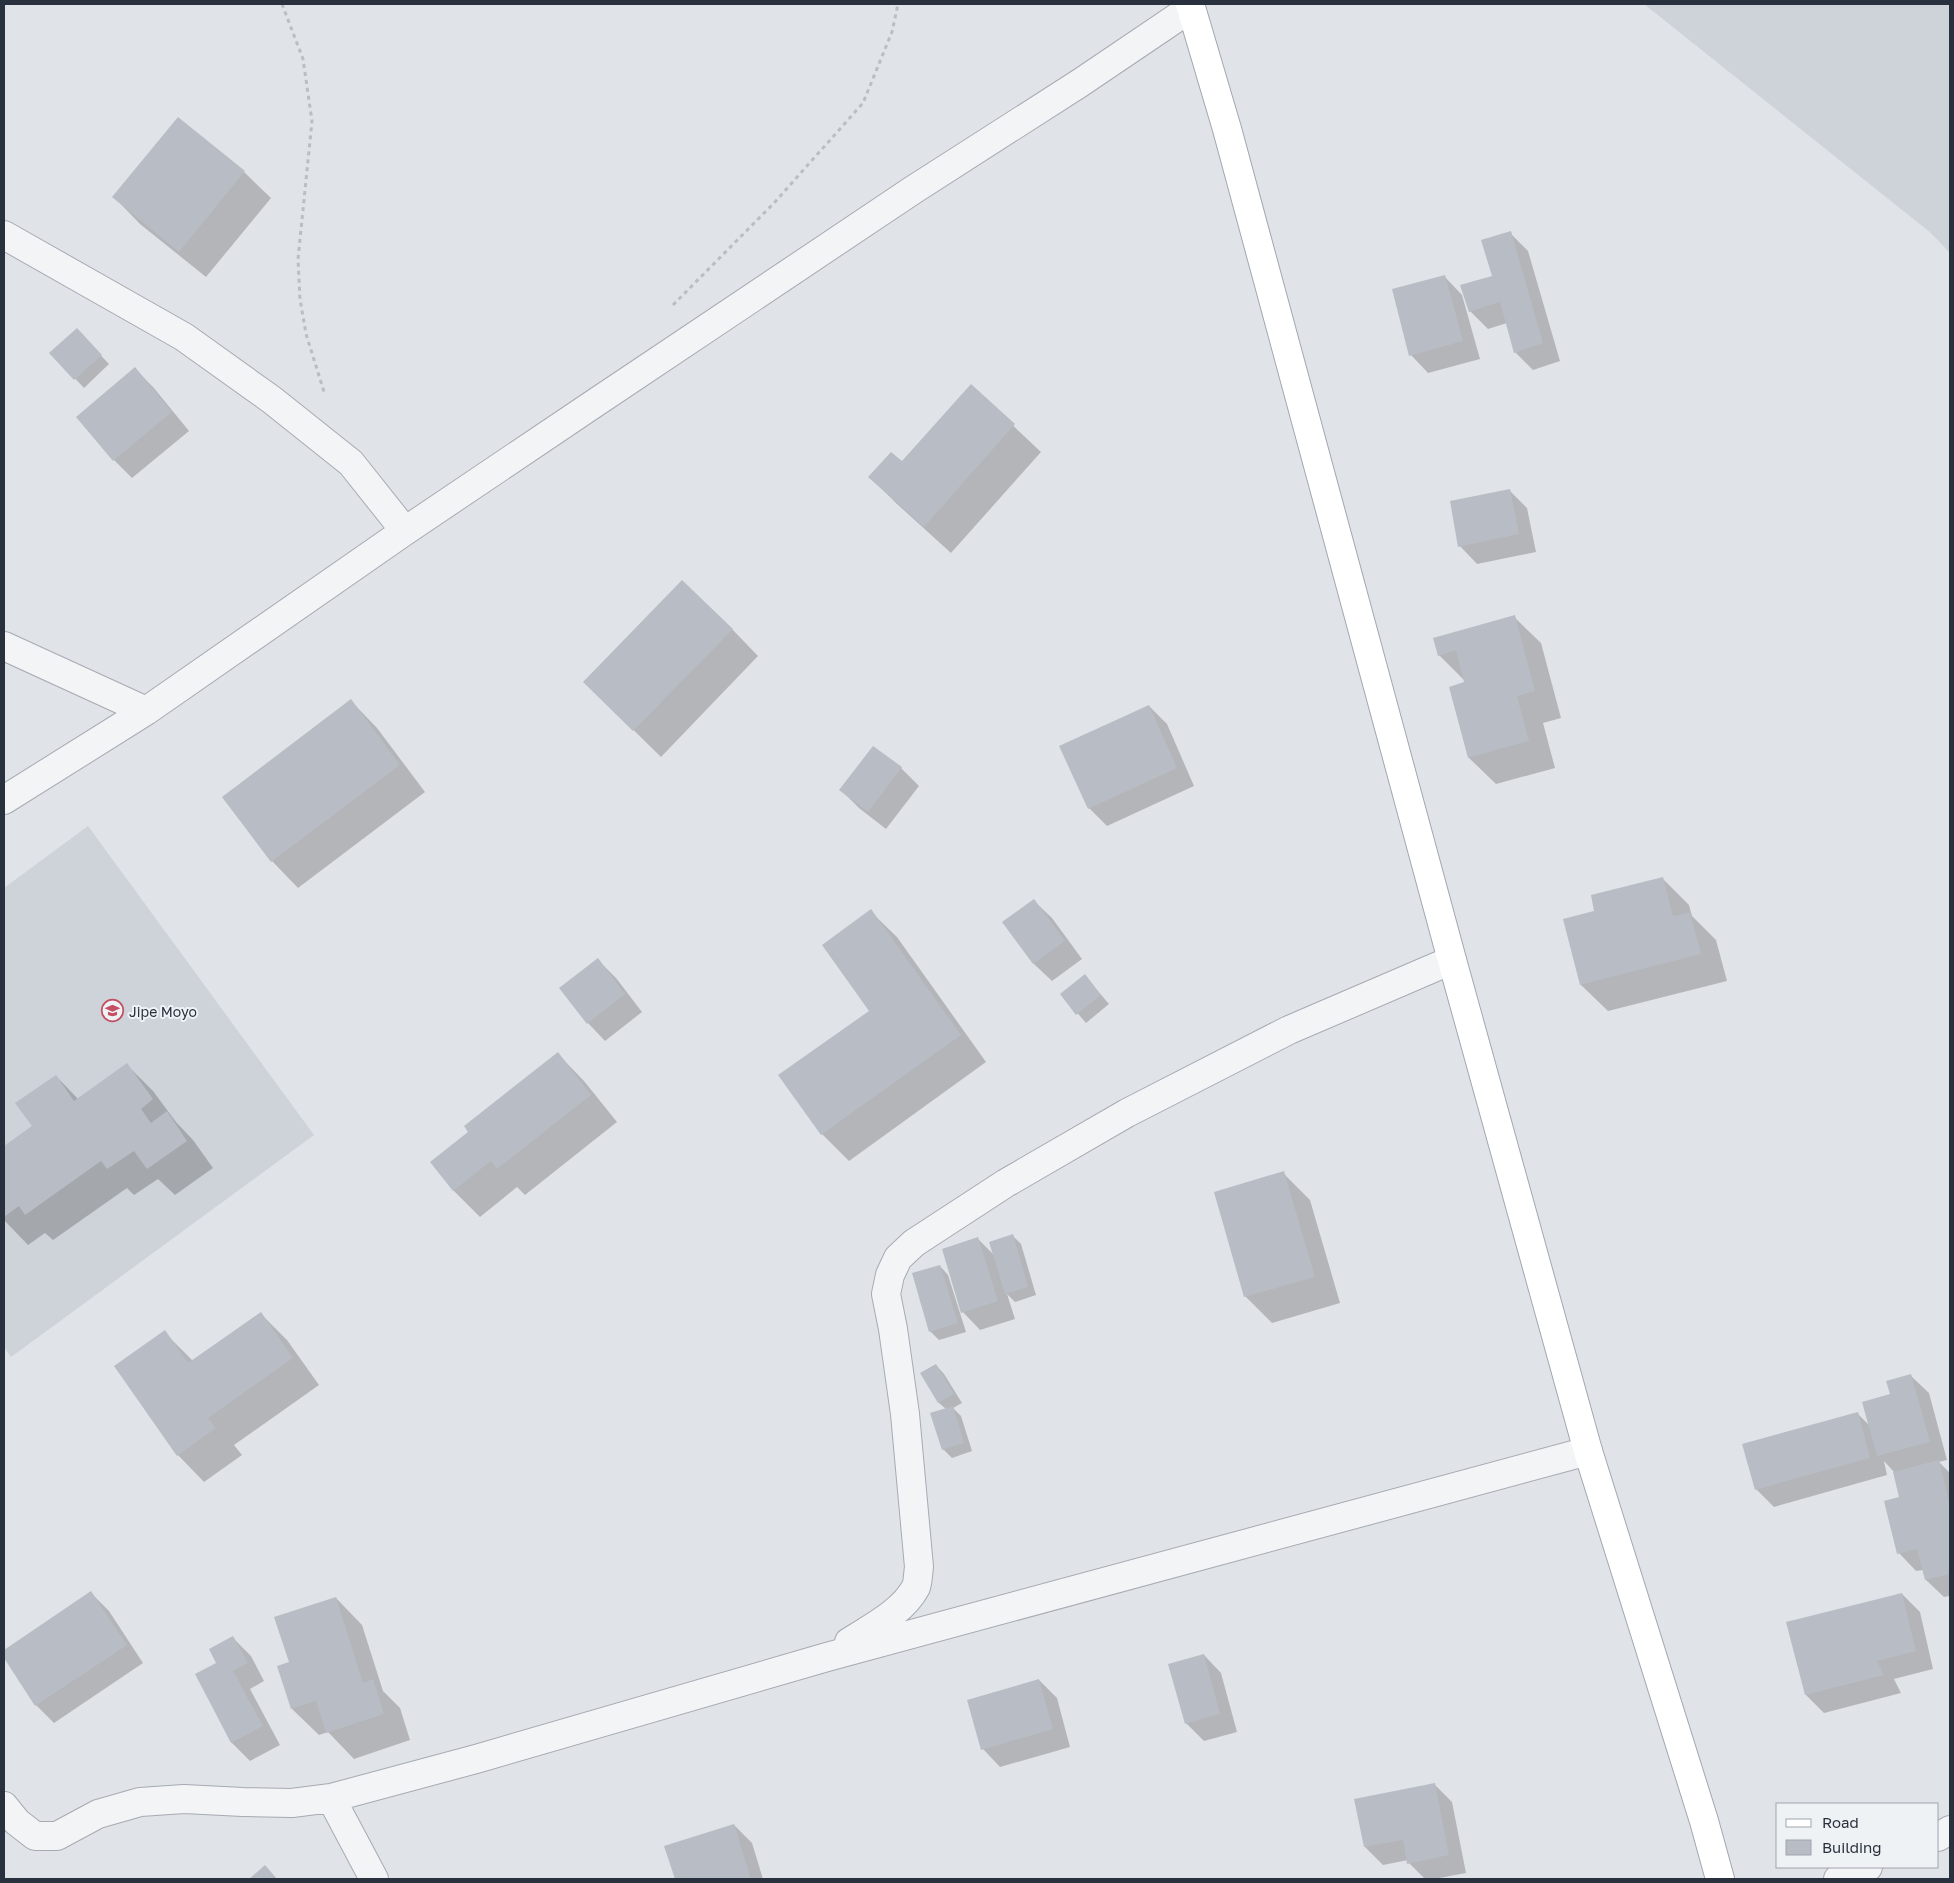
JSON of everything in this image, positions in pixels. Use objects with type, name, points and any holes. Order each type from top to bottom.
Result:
[{"type":"main road","points":[[1191,6],[1227,129],[1452,960],[1588,1451],[1704,1821],[1720,1879]]},
{"type":"street","points":[[4,800],[146,711],[405,531],[913,190],[1080,83],[1191,6]]},
{"type":"street","points":[[4,235],[184,337],[272,400],[351,463],[405,531]]},
{"type":"street","points":[[4,646],[146,711]]},
{"type":"street","points":[[826,1657],[888,1616],[902,1604],[916,1586],[919,1567],[906,1423],[894,1330],[886,1294],[890,1275],[898,1258],[914,1243],[1006,1183],[1127,1113],[1289,1030],[1452,960]]},
{"type":"street","points":[[4,1806],[18,1822],[35,1836],[57,1836],[98,1814],[140,1802],[184,1799],[292,1803],[331,1798],[476,1759],[826,1657],[1588,1451]]},
{"type":"street","points":[[331,1798],[374,1879]]},
{"type":"street","points":[[1939,1836],[1950,1830]]},
{"type":"street","points":[[1838,1879],[1866,1868]]},
{"type":"path","points":[[282,4],[304,59],[312,121],[298,259],[300,300],[306,334],[317,374],[328,401]]},
{"type":"path","points":[[672,306],[774,203],[863,103],[892,32],[898,4]]},
{"type":"shaded area","points":[[1644,4],[1950,4],[1950,253],[1931,233]]},
{"type":"shaded area","name":"Jipe Moyo","points":[[88,826],[314,1135],[11,1357],[4,1347],[4,888]]},
{"type":"building","points":[[178,117],[245,171],[179,252],[112,197]]},
{"type":"building","points":[[1511,231],[1543,343],[1514,353],[1500,302],[1469,312],[1460,285],[1492,276],[1481,240]]},
{"type":"building","points":[[1445,275],[1463,341],[1409,356],[1392,289]]},
{"type":"building","points":[[77,328],[102,355],[74,380],[49,353]]},
{"type":"building","points":[[135,367],[172,412],[113,461],[76,417]]},
{"type":"building","points":[[971,384],[1015,424],[924,527],[868,477],[891,452],[902,461]]},
{"type":"building","points":[[1510,489],[1519,534],[1458,547],[1450,501]]},
{"type":"building","points":[[682,580],[733,629],[633,731],[583,682]]},
{"type":"building","points":[[1515,615],[1535,691],[1517,696],[1529,741],[1468,758],[1449,687],[1464,682],[1456,650],[1438,656],[1433,638]]},
{"type":"building","points":[[351,699],[400,765],[271,862],[222,797]]},
{"type":"building","points":[[1149,705],[1177,768],[1088,809],[1059,746]]},
{"type":"building","points":[[873,746],[902,767],[868,812],[839,790]]},
{"type":"building","points":[[1663,877],[1673,916],[1690,912],[1701,954],[1580,985],[1563,919],[1594,911],[1591,895]]},
{"type":"building","points":[[1034,899],[1065,941],[1033,964],[1002,922]]},
{"type":"building","points":[[871,909],[961,1035],[821,1135],[778,1075],[869,1011],[822,945]]},
{"type":"building","points":[[598,958],[625,994],[587,1024],[559,988]]},
{"type":"building","points":[[1085,974],[1101,995],[1076,1015],[1060,994]]},
{"type":"building","points":[[558,1052],[591,1095],[497,1169],[491,1161],[453,1191],[430,1162],[468,1132],[464,1126]]},
{"type":"building","points":[[127,1063],[153,1099],[141,1109],[151,1123],[167,1111],[187,1141],[147,1169],[134,1151],[107,1169],[101,1161],[25,1215],[19,1206],[4,1217],[4,1146],[32,1126],[15,1103],[56,1075],[74,1101]]},
{"type":"building","points":[[1284,1171],[1315,1277],[1244,1297],[1214,1192]]},
{"type":"building","points":[[1013,1234],[1028,1287],[1005,1294],[989,1242]]},
{"type":"building","points":[[978,1237],[998,1301],[961,1313],[942,1249]]},
{"type":"building","points":[[940,1265],[958,1323],[929,1332],[912,1273]]},
{"type":"building","points":[[261,1312],[293,1358],[208,1418],[216,1428],[177,1456],[114,1366],[165,1330],[188,1363]]},
{"type":"building","points":[[936,1364],[954,1394],[938,1403],[920,1373]]},
{"type":"building","points":[[1911,1374],[1930,1442],[1877,1456],[1862,1402],[1890,1394],[1886,1381]]},
{"type":"building","points":[[953,1406],[964,1443],[942,1450],[930,1413]]},
{"type":"building","points":[[1858,1412],[1870,1458],[1755,1490],[1742,1444]]},
{"type":"building","points":[[1939,1460],[1950,1506],[1950,1574],[1925,1580],[1917,1549],[1897,1554],[1884,1501],[1899,1497],[1893,1472]]},
{"type":"building","points":[[91,1591],[127,1645],[35,1706],[4,1658],[4,1650]]},
{"type":"building","points":[[1902,1593],[1916,1651],[1877,1661],[1884,1675],[1805,1695],[1786,1622]]},
{"type":"building","points":[[336,1597],[363,1683],[373,1679],[384,1714],[326,1733],[316,1701],[291,1709],[277,1666],[289,1662],[274,1617]]},
{"type":"building","points":[[233,1636],[248,1663],[233,1671],[263,1726],[231,1743],[195,1674],[216,1663],[209,1649]]},
{"type":"building","points":[[1204,1654],[1220,1714],[1185,1724],[1168,1664]]},
{"type":"building","points":[[1039,1679],[1053,1729],[981,1750],[967,1700]]},
{"type":"building","points":[[1435,1783],[1449,1855],[1407,1864],[1403,1840],[1364,1847],[1354,1799]]},
{"type":"building","points":[[734,1824],[751,1879],[675,1879],[664,1846]]},
{"type":"building","points":[[265,1865],[277,1879],[249,1879]]},
{"type":"place","name":"Jipe Moyo","points":[[113,1011]]}]
